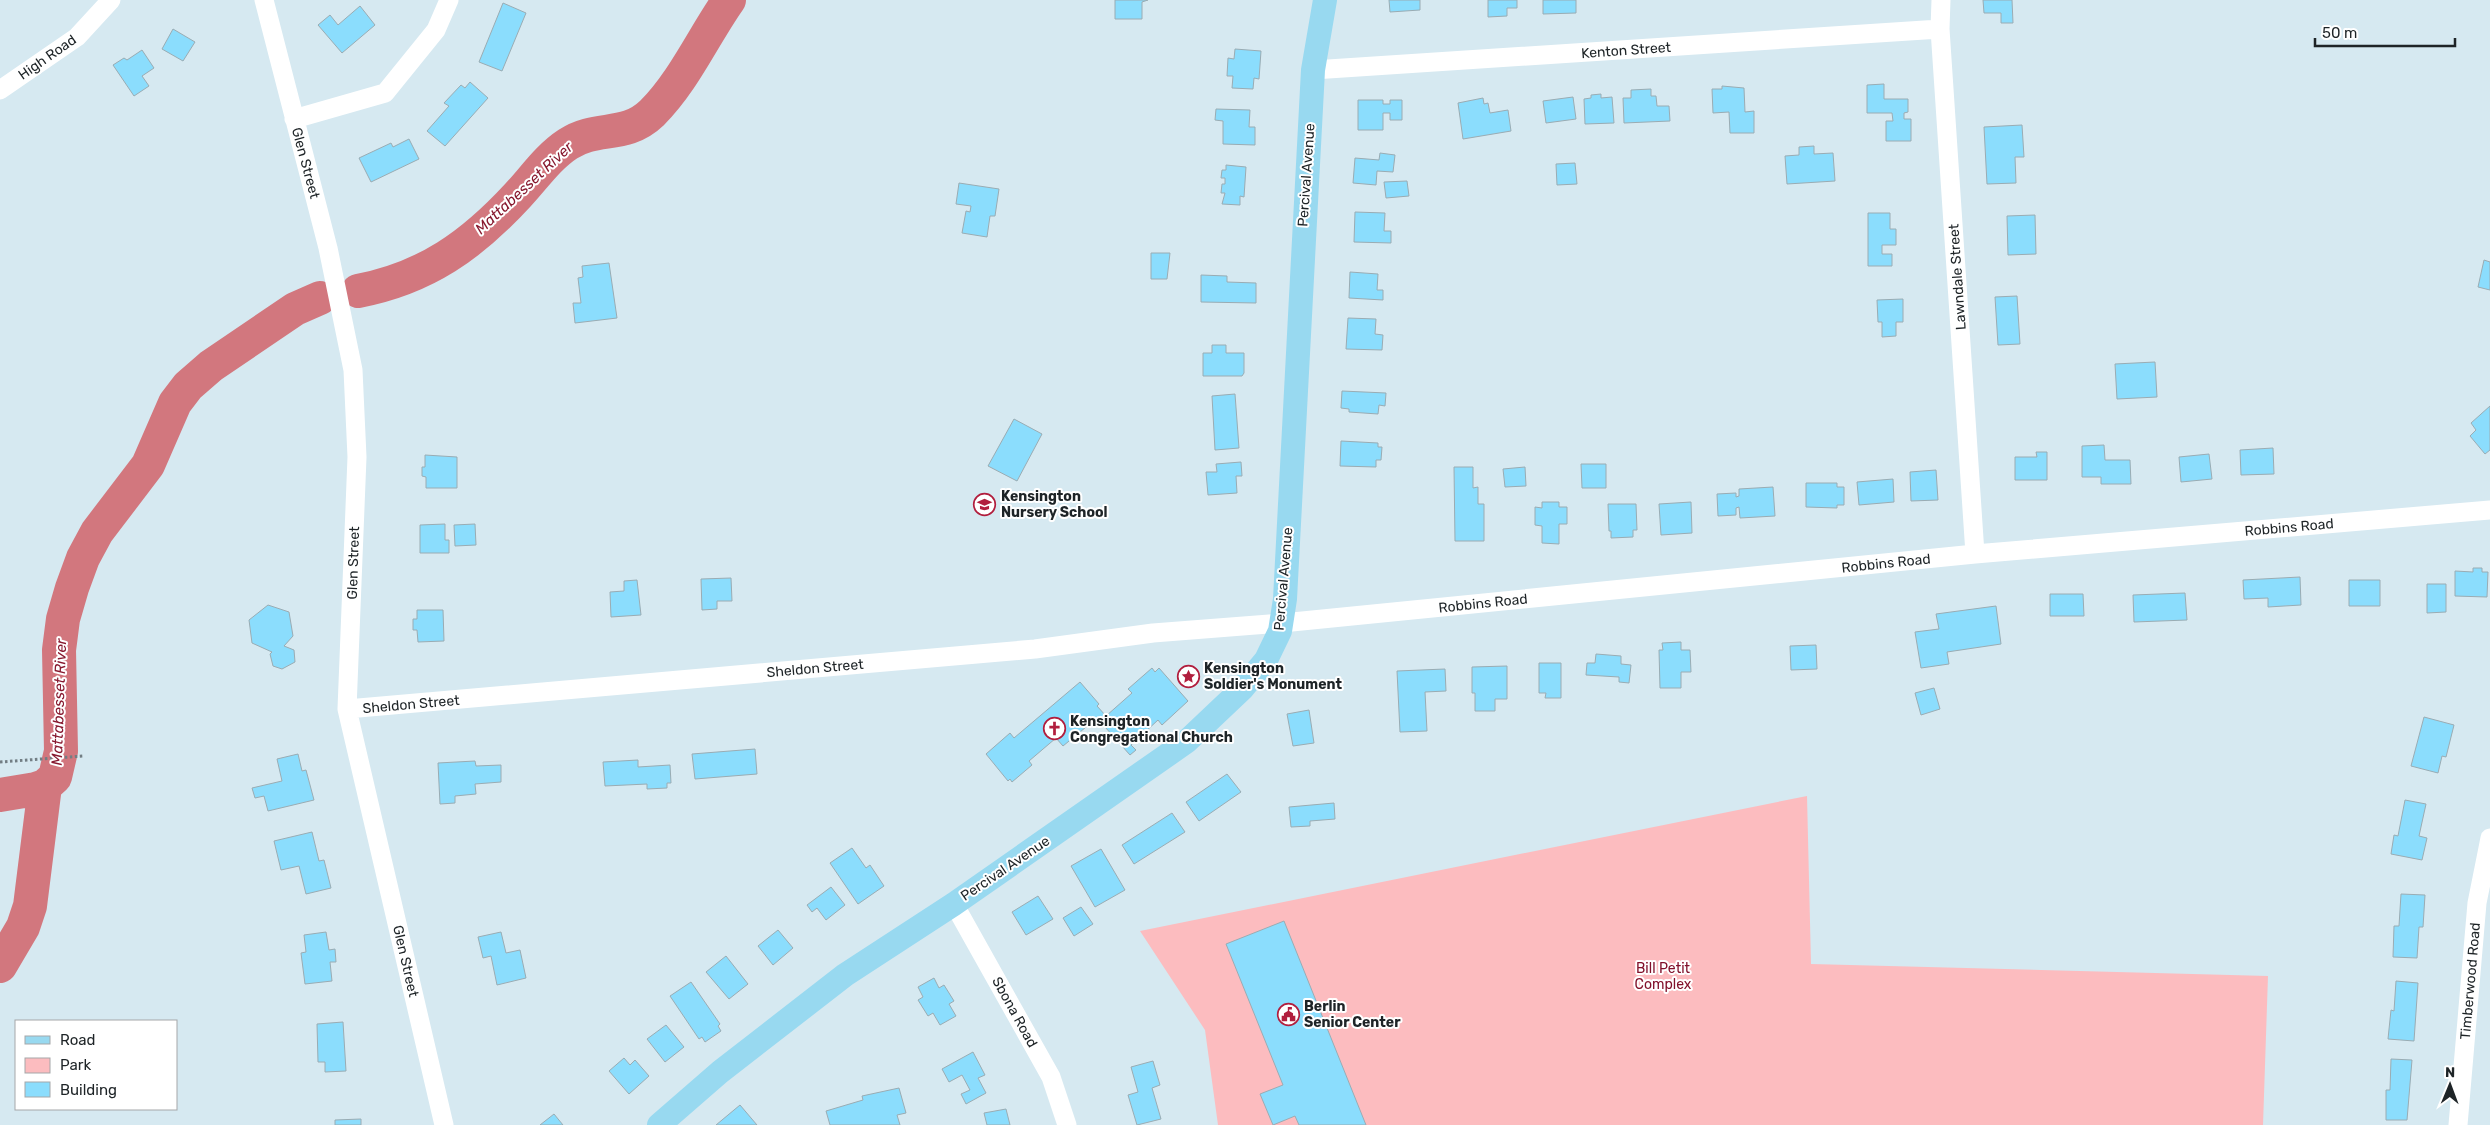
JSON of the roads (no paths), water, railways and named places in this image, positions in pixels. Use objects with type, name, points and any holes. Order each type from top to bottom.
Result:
[{"type":"main road","name":"Percival Avenue","points":[[659,1125],[720,1072],[845,975],[954,904],[1186,742],[1219,713],[1258,670],[1278,638],[1282,623],[1313,70],[1325,0]]},
{"type":"street","name":"High Road","points":[[0,90],[76,37],[111,0]]},
{"type":"street","name":"Glen Street","points":[[264,0],[343,315],[356,402],[358,457],[347,710],[444,1125]]},
{"type":"street","points":[[294,119],[385,92],[436,30],[449,0]]},
{"type":"street","name":"Lawndale Street","points":[[1941,0],[1940,29],[1975,554]]},
{"type":"street","name":"Kenton Street","points":[[1313,70],[1940,29]]},
{"type":"street","name":"Robbins Road","points":[[1282,623],[1975,554],[2490,510]]},
{"type":"street","name":"Sheldon Street","points":[[347,710],[1035,649],[1153,633],[1282,623]]},
{"type":"street","name":"Timberwood Road","points":[[2458,1125],[2490,838]]},
{"type":"street","name":"Sbona Road","points":[[954,904],[1051,1077],[1067,1125]]},
{"type":"waterway","name":"Mattabesset River","points":[[358,291],[405,278],[446,257],[465,244],[501,213],[548,161],[568,144],[579,138],[621,129],[642,121],[652,113],[674,87],[729,0]]},
{"type":"waterway","name":"Mattabesset River","points":[[0,795],[36,789],[45,786],[55,777],[61,751],[59,650],[63,619],[72,588],[83,558],[97,532],[148,465],[175,403],[188,386],[211,366],[295,309],[320,298]]},
{"type":"waterway","name":"Mattabesset River","points":[[0,966],[23,927],[30,906],[45,786]]},
{"type":"place","name":"Kensington Nursery School","points":[[985,504]]},
{"type":"place","name":"Kensington Soldier's Monument","points":[[1188,676]]},
{"type":"place","name":"Kensington Congregational Church","points":[[1054,729]]},
{"type":"place","name":"Berlin Senior Center","points":[[1288,1014]]},
{"type":"park label","name":"Bill Petit Complex","points":[[1663,976]]}]
